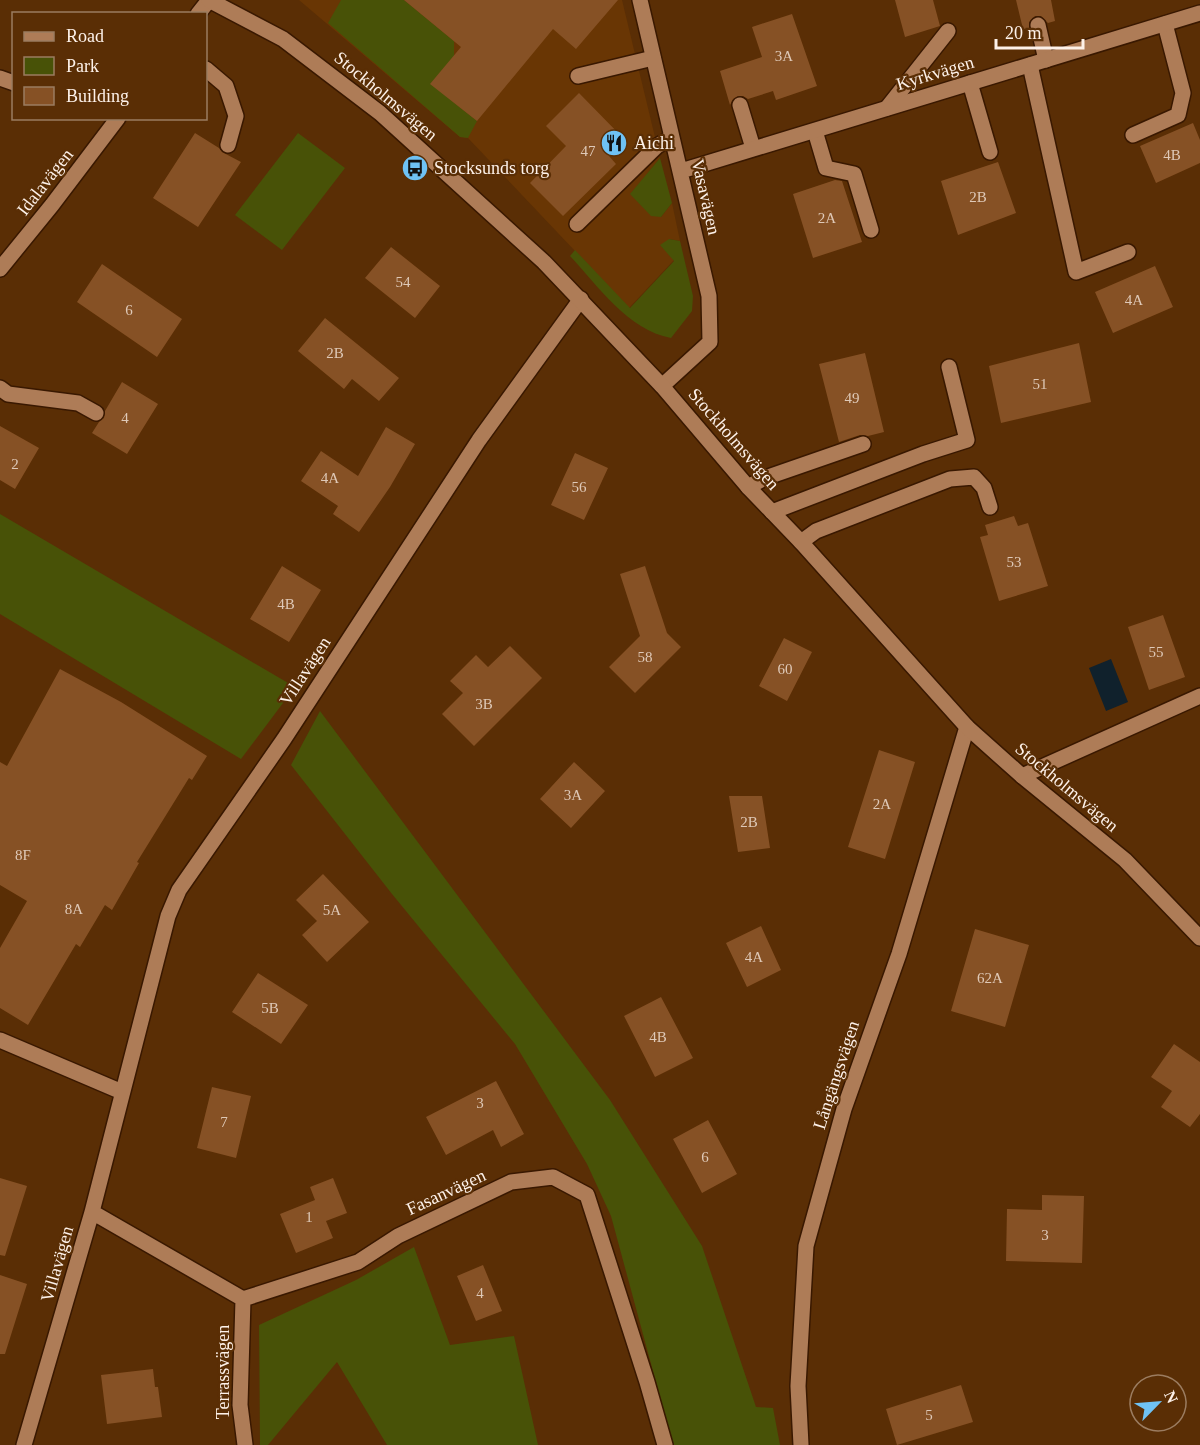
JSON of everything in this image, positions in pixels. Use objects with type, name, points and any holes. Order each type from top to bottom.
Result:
[{"type":"street","points":[[200,12],[209,0]]},
{"type":"street","name":"Stockholmsvägen","points":[[209,0],[283,39],[380,113],[544,262],[662,386],[748,487],[801,542],[967,727],[1022,776],[1125,860],[1200,938]]},
{"type":"street","name":"Vasavägen","points":[[640,0],[709,296],[710,342],[662,386]]},
{"type":"street","name":"Kyrkvägen","points":[[681,171],[1200,13]]},
{"type":"street","points":[[1133,135],[1178,115],[1183,93],[1165,24]]},
{"type":"street","points":[[1038,25],[1046,60]]},
{"type":"street","points":[[887,108],[948,31]]},
{"type":"street","points":[[578,76],[653,58]]},
{"type":"street","points":[[1030,65],[1076,272],[1128,252]]},
{"type":"street","points":[[207,70],[226,86],[236,116],[228,145]]},
{"type":"street","points":[[970,83],[990,152]]},
{"type":"street","points":[[740,105],[753,148]]},
{"type":"street","name":"Idalavägen","points":[[0,269],[52,206],[116,120]]},
{"type":"street","points":[[815,131],[826,168],[854,174],[871,230]]},
{"type":"street","points":[[577,224],[657,146],[671,138]]},
{"type":"street","name":"Villavägen","points":[[24,1445],[92,1212],[168,916],[178,890],[284,739],[479,440],[581,299]]},
{"type":"street","points":[[772,512],[912,458],[967,440],[949,367]]},
{"type":"street","points":[[0,388],[8,394],[78,403],[96,413]]},
{"type":"street","points":[[748,487],[765,478],[862,444]]},
{"type":"street","points":[[801,542],[816,531],[950,479],[974,477],[984,488],[990,507]]},
{"type":"street","points":[[1022,776],[1200,696]]},
{"type":"street","name":"Långängsvägen","points":[[801,1445],[798,1386],[806,1246],[844,1109],[899,954],[967,727]]},
{"type":"street","points":[[0,1040],[122,1092]]},
{"type":"street","name":"Fasanvägen","points":[[243,1299],[358,1262],[398,1236],[512,1182],[553,1177],[587,1196],[665,1445]]},
{"type":"street","points":[[92,1212],[243,1299]]},
{"type":"street","name":"Terrassvägen","points":[[243,1299],[240,1405],[245,1445]]},
{"type":"shaded area","points":[[299,0],[622,0],[660,158],[631,194],[661,217],[672,203],[680,241],[669,239],[674,260],[629,308],[468,138],[460,137]]},
{"type":"green space","points":[[341,0],[404,0],[454,41],[454,56],[431,84],[477,121],[468,138],[460,137],[328,23]]},
{"type":"green space","points":[[298,133],[345,168],[282,250],[235,215]]},
{"type":"green space","points":[[660,158],[672,203],[661,217],[651,216],[630,194]]},
{"type":"green space","points":[[669,239],[680,241],[693,296],[692,311],[671,338],[641,326],[628,316],[603,293],[570,256],[575,250],[630,308],[674,261],[660,245]]},
{"type":"green space","points":[[0,514],[295,687],[241,759],[0,614]]},
{"type":"green space","points":[[320,711],[610,1100],[702,1246],[756,1407],[773,1408],[780,1445],[673,1445],[611,1216],[587,1164],[515,1044],[392,894],[291,765]]},
{"type":"green space","points":[[414,1247],[450,1345],[514,1336],[538,1445],[387,1445],[337,1362],[268,1445],[260,1445],[259,1325],[356,1280]]},
{"type":"water","points":[[1111,659],[1128,702],[1106,711],[1089,668]]},
{"type":"building","points":[[404,0],[618,0],[576,49],[553,29],[477,121],[430,84],[461,47]]},
{"type":"building","points":[[895,0],[933,0],[940,26],[905,37]]},
{"type":"building","points":[[1016,0],[1051,0],[1055,21],[1048,23],[1041,16],[1035,16],[1029,22],[1029,28],[1023,29]]},
{"type":"building","points":[[792,14],[817,86],[776,100],[773,91],[748,99],[738,96],[730,105],[720,71],[762,57],[752,27]]},
{"type":"building","points":[[579,93],[625,140],[609,156],[616,164],[563,216],[530,183],[566,146],[546,126]]},
{"type":"building","points":[[1193,123],[1200,140],[1200,163],[1156,183],[1140,146]]},
{"type":"building","points":[[195,133],[241,162],[198,227],[153,198]]},
{"type":"building","points":[[998,162],[1016,213],[958,235],[941,181]]},
{"type":"building","points":[[835,180],[842,181],[862,242],[813,258],[793,194]]},
{"type":"building","points":[[391,247],[440,286],[415,318],[365,278]]},
{"type":"building","points":[[102,264],[182,319],[157,357],[77,302]]},
{"type":"building","points":[[1155,266],[1173,307],[1113,333],[1095,292]]},
{"type":"building","points":[[325,318],[399,378],[379,401],[352,379],[344,389],[298,351]]},
{"type":"building","points":[[1079,343],[1091,402],[1001,423],[989,366]]},
{"type":"building","points":[[865,353],[884,432],[868,436],[860,435],[839,442],[819,364]]},
{"type":"building","points":[[122,382],[158,404],[127,454],[92,433],[104,418],[105,411]]},
{"type":"building","points":[[0,426],[39,448],[15,489],[0,480]]},
{"type":"building","points":[[386,427],[415,444],[390,487],[359,532],[333,514],[338,506],[301,481],[321,451],[358,476]]},
{"type":"building","points":[[575,453],[608,468],[584,520],[551,505]]},
{"type":"building","points":[[1014,516],[1018,526],[1028,523],[1048,586],[999,601],[980,537],[988,535],[985,525]]},
{"type":"building","points":[[282,566],[321,590],[289,642],[250,619]]},
{"type":"building","points":[[645,566],[667,633],[681,647],[635,693],[609,667],[640,636],[620,574]]},
{"type":"building","points":[[1163,615],[1185,677],[1149,690],[1128,627]]},
{"type":"building","points":[[784,638],[812,652],[787,701],[759,686]]},
{"type":"building","points":[[510,646],[542,678],[474,746],[442,714],[463,693],[450,681],[476,655],[488,667]]},
{"type":"building","points":[[60,669],[121,702],[207,756],[192,780],[189,778],[137,862],[139,863],[112,910],[105,905],[80,947],[76,944],[28,1025],[0,1008],[0,948],[27,901],[0,885],[0,762],[7,766]]},
{"type":"building","points":[[879,750],[915,762],[885,859],[848,847]]},
{"type":"building","points":[[574,762],[605,791],[571,828],[540,799]]},
{"type":"building","points":[[729,796],[762,796],[770,848],[738,852]]},
{"type":"building","points":[[323,874],[369,922],[327,962],[302,935],[317,921],[296,900]]},
{"type":"building","points":[[761,926],[781,970],[747,987],[726,943]]},
{"type":"building","points":[[975,929],[1029,945],[1005,1027],[951,1011]]},
{"type":"building","points":[[258,973],[308,1005],[281,1044],[232,1012]]},
{"type":"building","points":[[661,997],[693,1058],[655,1077],[624,1016]]},
{"type":"building","points":[[1174,1044],[1200,1062],[1200,1114],[1190,1127],[1161,1107],[1172,1091],[1151,1077]]},
{"type":"building","points":[[496,1081],[524,1134],[501,1147],[493,1130],[446,1155],[426,1117]]},
{"type":"building","points":[[212,1087],[251,1096],[236,1158],[197,1148]]},
{"type":"building","points":[[708,1120],[737,1174],[702,1193],[673,1139]]},
{"type":"building","points":[[0,1178],[27,1186],[5,1256],[0,1255]]},
{"type":"building","points":[[333,1178],[347,1213],[326,1221],[333,1238],[296,1253],[280,1214],[315,1200],[310,1187]]},
{"type":"building","points":[[1042,1195],[1084,1196],[1082,1263],[1006,1261],[1007,1209],[1042,1210]]},
{"type":"building","points":[[483,1265],[502,1311],[476,1321],[457,1276]]},
{"type":"building","points":[[0,1275],[27,1284],[5,1354],[0,1354]]},
{"type":"building","points":[[153,1369],[162,1417],[107,1424],[101,1375]]},
{"type":"building","points":[[961,1385],[973,1422],[897,1445],[886,1409]]},
{"type":"place","name":"Aichi","points":[[614,143]]},
{"type":"place","name":"Stocksunds torg","points":[[415,168]]}]
